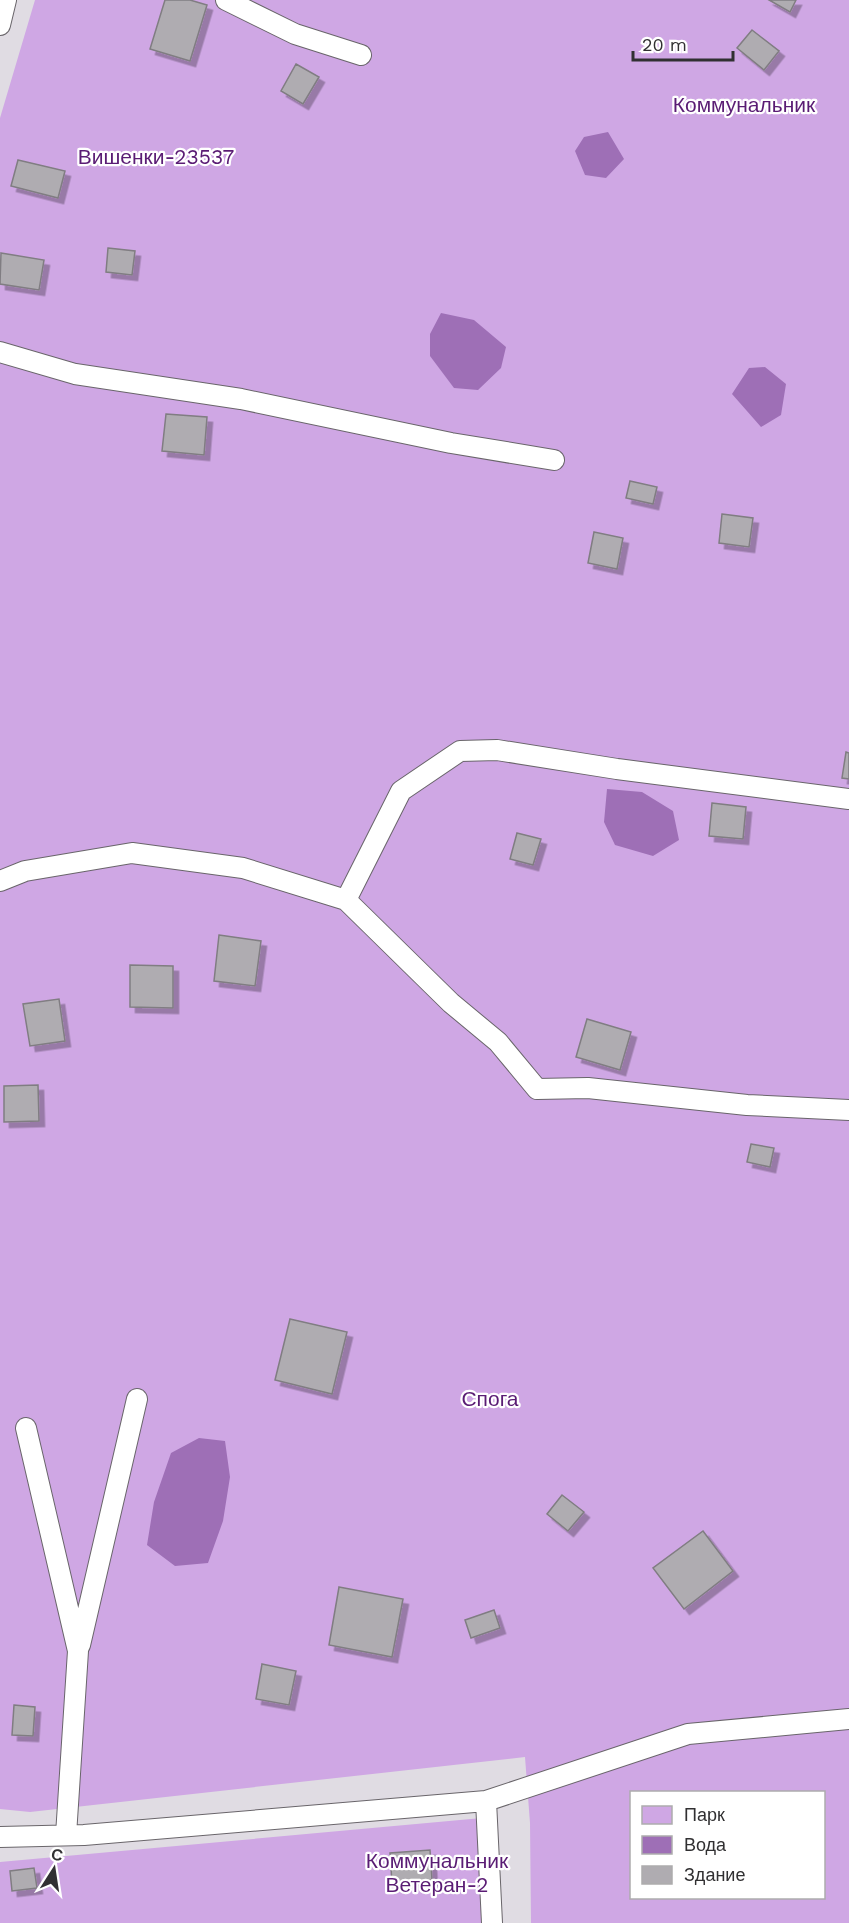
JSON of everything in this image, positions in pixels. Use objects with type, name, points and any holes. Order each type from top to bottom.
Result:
[{"type":"lane","points":[[0,25],[6,0]]},
{"type":"lane","points":[[226,0],[296,34],[362,55]]},
{"type":"lane","points":[[0,352],[75,374],[241,399],[451,443],[554,460]]},
{"type":"lane","points":[[346,900],[401,791],[460,751],[497,750],[617,769],[849,799]]},
{"type":"lane","points":[[0,881],[25,872],[132,853],[243,868],[346,900],[451,1003],[498,1042],[537,1089],[588,1088],[747,1105],[849,1110]]},
{"type":"lane","points":[[66,1835],[78,1651],[137,1399]]},
{"type":"lane","points":[[26,1428],[78,1651]]},
{"type":"lane","points":[[0,1837],[66,1835],[486,1801],[688,1734],[849,1719]]},
{"type":"lane","points":[[486,1801],[492,1923]]},
{"type":"green space","name":"Спога","points":[[35,0],[849,0],[849,1923],[531,1923],[530,1823],[525,1757],[30,1812],[0,1809],[0,118]]},
{"type":"green space","name":"Коммунальник Ветеран-2","points":[[493,1817],[491,1923],[0,1923],[0,1862]]},
{"type":"water","points":[[608,132],[624,159],[606,178],[585,175],[575,151],[584,137]]},
{"type":"water","points":[[441,313],[474,320],[506,347],[501,368],[478,390],[454,388],[430,356],[430,334]]},
{"type":"water","points":[[765,367],[786,384],[781,415],[761,427],[732,394],[749,368]]},
{"type":"water","points":[[607,789],[642,792],[673,811],[679,840],[653,856],[615,845],[604,822]]},
{"type":"water","points":[[199,1438],[225,1441],[230,1477],[223,1521],[208,1563],[175,1566],[147,1545],[154,1502],[171,1453]]},
{"type":"building","points":[[165,0],[190,0],[207,5],[190,61],[150,49]]},
{"type":"building","points":[[769,0],[796,0],[790,12]]},
{"type":"building","points":[[752,30],[779,51],[764,70],[737,48]]},
{"type":"building","points":[[296,64],[319,77],[303,104],[281,91]]},
{"type":"building","points":[[18,160],[65,171],[58,198],[11,186]]},
{"type":"building","points":[[108,248],[135,251],[132,275],[106,272]]},
{"type":"building","points":[[1,253],[44,260],[39,290],[0,284]]},
{"type":"building","points":[[166,414],[207,417],[204,455],[162,451]]},
{"type":"building","points":[[630,481],[657,487],[653,504],[626,498]]},
{"type":"building","points":[[722,514],[753,518],[749,547],[719,543]]},
{"type":"building","points":[[594,532],[623,538],[617,569],[588,563]]},
{"type":"building","points":[[846,752],[849,753],[849,779],[842,778]]},
{"type":"building","points":[[712,803],[746,807],[743,839],[709,836]]},
{"type":"building","points":[[517,833],[541,839],[533,865],[510,859]]},
{"type":"building","points":[[219,935],[261,941],[255,986],[214,981]]},
{"type":"building","points":[[130,965],[173,966],[173,1008],[130,1007]]},
{"type":"building","points":[[59,999],[65,1041],[30,1046],[23,1004]]},
{"type":"building","points":[[587,1019],[631,1032],[620,1070],[576,1057]]},
{"type":"building","points":[[38,1085],[39,1121],[4,1122],[4,1086]]},
{"type":"building","points":[[751,1144],[774,1148],[770,1167],[747,1162]]},
{"type":"building","points":[[290,1319],[347,1332],[332,1394],[275,1380]]},
{"type":"building","points":[[562,1495],[584,1512],[568,1531],[547,1514]]},
{"type":"building","points":[[703,1531],[733,1571],[684,1609],[653,1568]]},
{"type":"building","points":[[339,1587],[403,1599],[392,1657],[329,1645]]},
{"type":"building","points":[[494,1610],[500,1628],[471,1638],[465,1620]]},
{"type":"building","points":[[262,1664],[296,1671],[289,1705],[256,1699]]},
{"type":"building","points":[[14,1705],[35,1707],[33,1736],[12,1735]]},
{"type":"building","points":[[430,1850],[432,1880],[392,1883],[390,1853]]},
{"type":"building","points":[[34,1868],[37,1888],[12,1891],[10,1871]]},
{"type":"park label","name":"Коммунальник","points":[[744,105]]},
{"type":"park label","name":"Вишенки-23537","points":[[156,157]]}]
